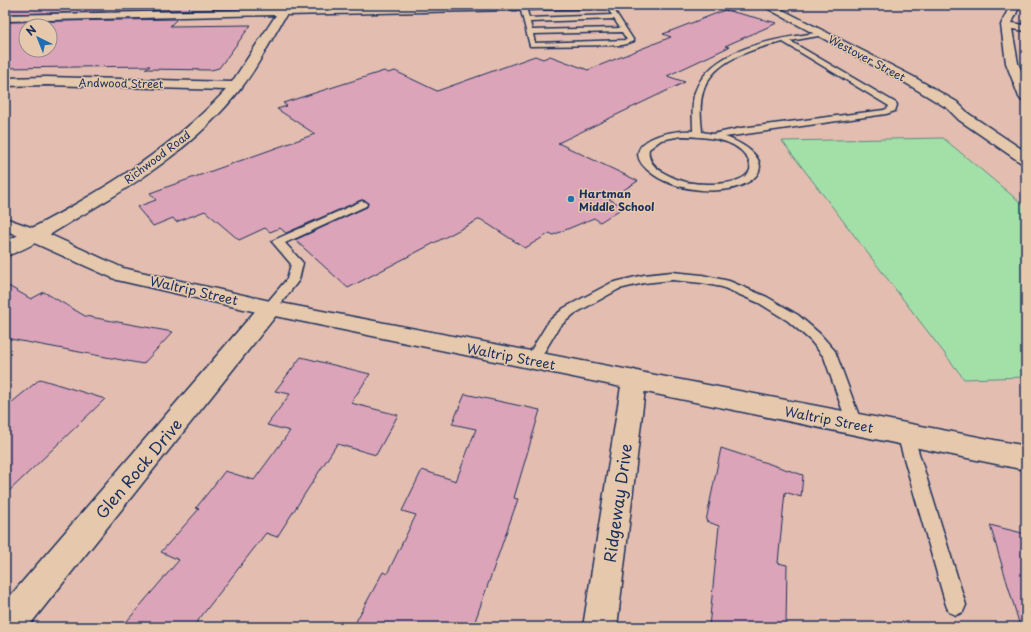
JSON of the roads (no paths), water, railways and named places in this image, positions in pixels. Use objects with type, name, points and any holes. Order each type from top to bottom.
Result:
[{"type":"street","points":[[5,18],[286,9],[609,5]]},
{"type":"street","name":"Westover Street","points":[[766,5],[908,79],[952,105],[964,117],[1026,159]]},
{"type":"street","points":[[1015,5],[1006,25],[1012,63],[1026,98]]},
{"type":"street","name":"Richwood Road","points":[[5,250],[108,192],[148,167],[180,143],[200,125],[236,86],[286,9]]},
{"type":"street","points":[[1006,25],[1026,28]]},
{"type":"street","name":"Andwood Street","points":[[5,82],[47,81],[236,86]]},
{"type":"street","name":"Westover Street","points":[[964,117],[1026,146]]},
{"type":"street","name":"Waltrip Street","points":[[5,223],[35,234],[118,273],[270,308],[1026,458]]},
{"type":"street","name":"Glen Rock Drive","points":[[6,627],[270,308]]},
{"type":"street","name":"Ridgeway Drive","points":[[600,627],[634,380]]},
{"type":"lane","points":[[523,7],[532,45],[623,43],[631,41],[609,5]]},
{"type":"lane","points":[[526,20],[616,17]]},
{"type":"lane","points":[[529,32],[624,30]]},
{"type":"lane","points":[[698,134],[696,109],[702,87],[714,71],[739,54],[784,40],[822,34]]},
{"type":"lane","points":[[714,136],[741,131],[886,112],[892,109],[892,105],[888,102],[784,40]]},
{"type":"lane","points":[[674,134],[698,134],[714,136],[729,141],[742,148],[751,156],[755,164],[754,173],[746,180],[734,185],[699,187],[680,183],[664,177],[652,170],[645,161],[643,153],[647,145],[655,139],[674,134]]},
{"type":"lane","points":[[270,308],[293,280],[297,263],[278,242],[362,204]]},
{"type":"lane","points":[[532,360],[554,324],[569,311],[615,286],[644,279],[672,276],[702,279],[725,284],[763,300],[793,318],[815,338],[830,356],[854,424]]},
{"type":"lane","points":[[905,434],[956,605]]},
{"type":"place","name":"Hartman Middle School","points":[[571,199]]}]
